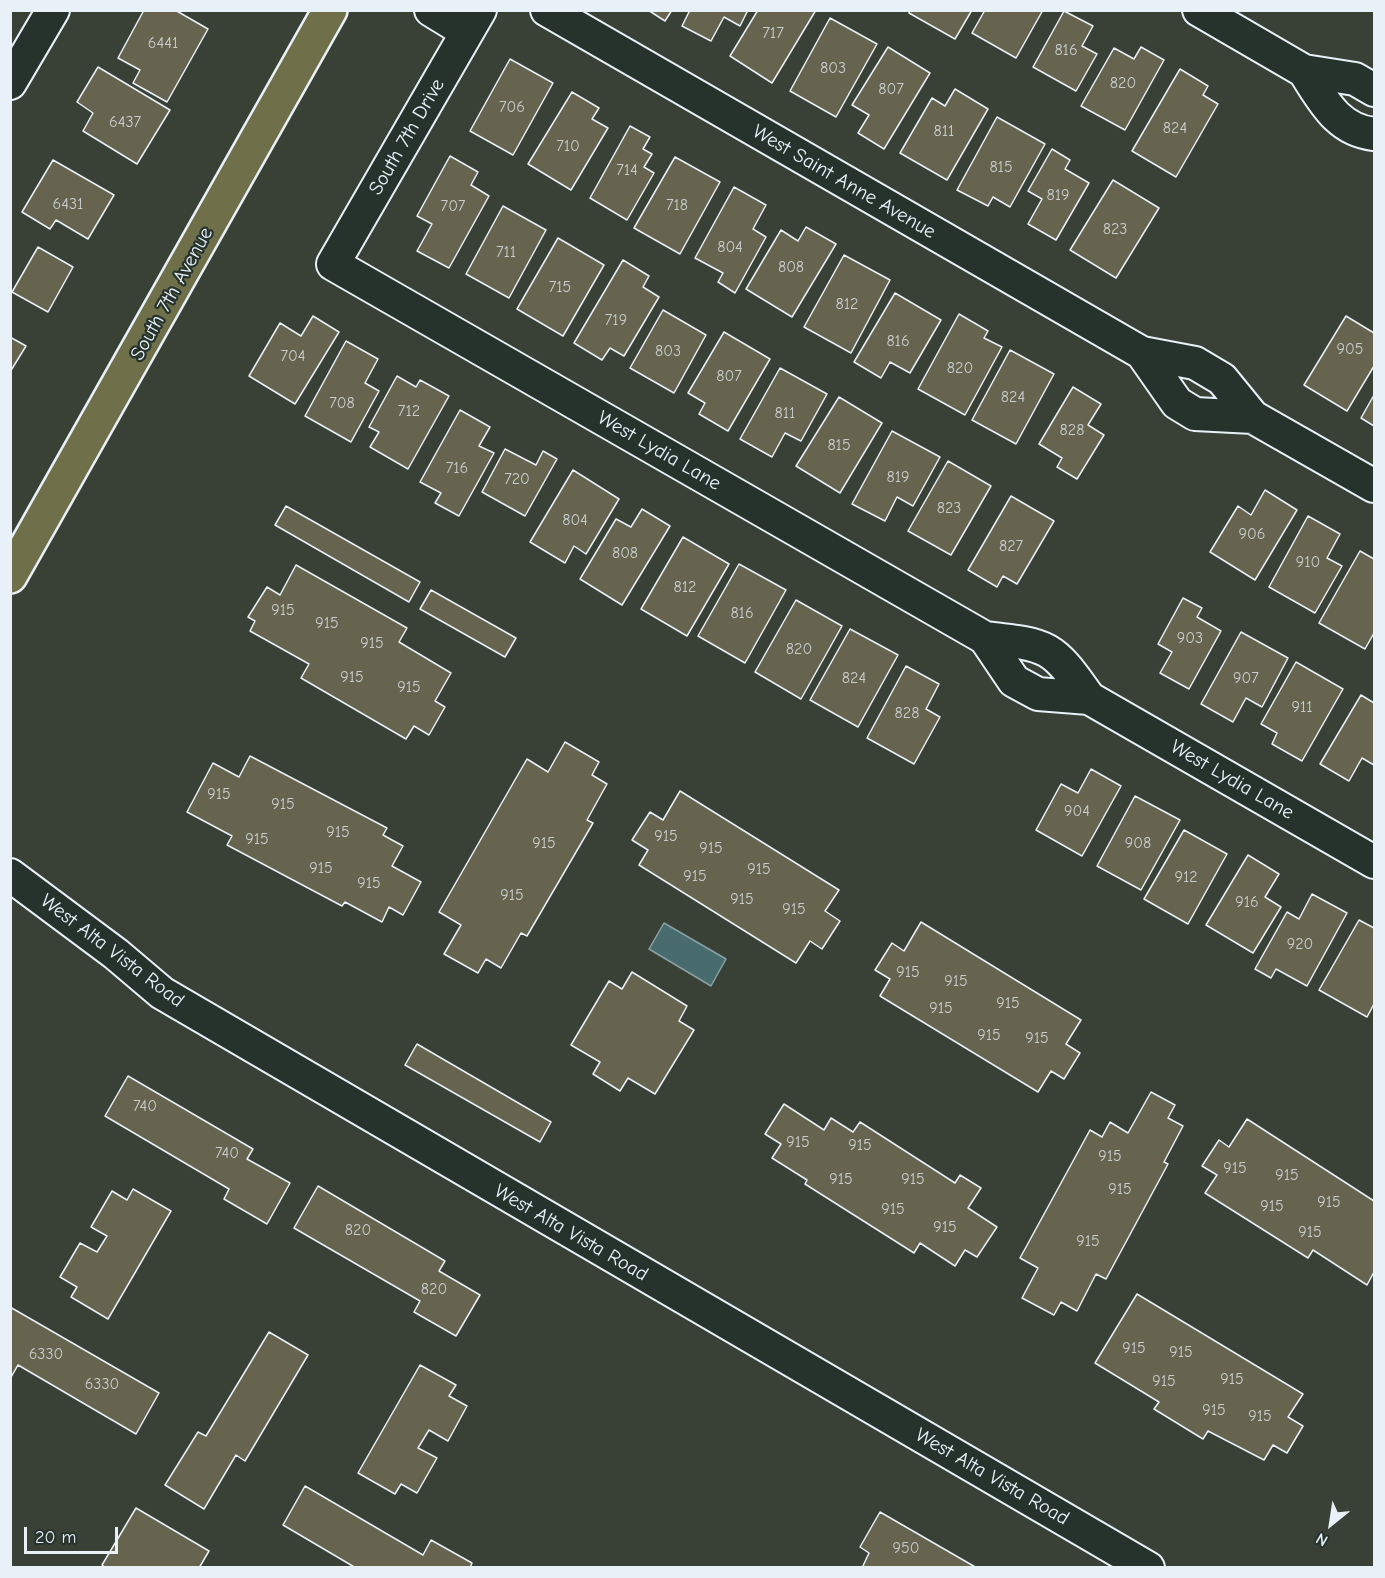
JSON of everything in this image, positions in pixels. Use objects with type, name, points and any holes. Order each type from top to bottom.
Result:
[{"type":"main road","name":"South 7th Avenue","points":[[10,576],[330,10]]},
{"type":"street","points":[[10,83],[53,10]]},
{"type":"street","points":[[431,10],[473,21]]},
{"type":"street","name":"West Saint Anne Avenue","points":[[547,10],[1142,353],[1195,363],[1222,379],[1253,417],[1374,486]]},
{"type":"street","points":[[1199,10],[1304,71],[1355,79],[1374,90]]},
{"type":"street","name":"South 7th Drive","points":[[333,264],[473,21]]},
{"type":"street","points":[[1304,71],[1334,117],[1359,132],[1374,134]]},
{"type":"street","name":"West Lydia Lane","points":[[333,264],[985,638],[1036,644],[1062,660],[1089,698],[1374,862]]},
{"type":"street","name":"West Saint Anne Avenue","points":[[1142,353],[1177,403],[1195,414],[1253,417]]},
{"type":"street","name":"West Lydia Lane","points":[[985,638],[1014,681],[1038,694],[1089,698]]},
{"type":"street","name":"West Alta Vista Road","points":[[10,874],[116,954],[162,993],[1148,1568]]},
{"type":"water","points":[[664,923],[726,959],[711,986],[649,949]]},
{"type":"building","points":[[144,10],[175,10],[208,29],[167,102],[133,83],[140,70],[118,58]]},
{"type":"building","points":[[648,10],[672,10],[665,21]]},
{"type":"building","points":[[690,10],[748,10],[740,26],[724,17],[711,41],[682,26]]},
{"type":"building","points":[[758,10],[816,10],[772,83],[730,56]]},
{"type":"building","points":[[910,10],[972,10],[955,39],[909,13]]},
{"type":"building","points":[[985,10],[1043,10],[1016,58],[972,33]]},
{"type":"building","points":[[1064,11],[1093,26],[1082,46],[1097,54],[1076,91],[1033,67]]},
{"type":"building","points":[[830,18],[877,44],[836,117],[790,91]]},
{"type":"building","points":[[888,47],[930,73],[884,149],[858,133],[869,115],[852,105]]},
{"type":"building","points":[[1141,47],[1164,60],[1125,130],[1081,106],[1114,48],[1134,59]]},
{"type":"building","points":[[510,59],[553,83],[513,155],[470,131]]},
{"type":"building","points":[[98,67],[170,110],[137,164],[83,131],[93,113],[77,102]]},
{"type":"building","points":[[1180,69],[1208,86],[1203,95],[1218,104],[1176,177],[1132,151]]},
{"type":"building","points":[[955,89],[988,109],[947,180],[900,153],[932,98],[945,106]]},
{"type":"building","points":[[572,92],[599,108],[592,119],[608,128],[571,190],[528,164]]},
{"type":"building","points":[[997,117],[1045,144],[1010,207],[993,197],[988,206],[957,190]]},
{"type":"building","points":[[630,126],[650,137],[643,149],[652,154],[644,167],[654,173],[627,220],[590,198]]},
{"type":"building","points":[[1052,149],[1070,160],[1065,169],[1089,183],[1056,240],[1028,224],[1042,199],[1028,191]]},
{"type":"building","points":[[450,156],[478,172],[471,185],[489,196],[449,268],[417,251],[432,224],[417,216]]},
{"type":"building","points":[[675,157],[720,182],[680,254],[634,228]]},
{"type":"building","points":[[53,160],[114,195],[88,239],[56,220],[50,229],[22,212]]},
{"type":"building","points":[[1113,180],[1159,208],[1116,278],[1070,250]]},
{"type":"building","points":[[734,187],[766,205],[753,229],[766,237],[735,293],[718,282],[723,273],[695,258]]},
{"type":"building","points":[[503,206],[546,230],[509,298],[466,274]]},
{"type":"building","points":[[806,227],[836,244],[792,317],[746,289],[781,230],[798,241]]},
{"type":"building","points":[[558,238],[604,265],[563,336],[517,309]]},
{"type":"building","points":[[38,247],[73,267],[48,312],[12,292]]},
{"type":"building","points":[[844,255],[890,280],[851,353],[804,327]]},
{"type":"building","points":[[623,260],[649,276],[643,287],[659,297],[624,356],[610,348],[602,360],[574,343]]},
{"type":"building","points":[[895,293],[941,320],[910,373],[890,362],[881,378],[854,362]]},
{"type":"building","points":[[663,310],[706,335],[674,393],[630,368]]},
{"type":"building","points":[[959,314],[988,331],[984,338],[1002,347],[965,415],[918,389]]},
{"type":"building","points":[[313,316],[339,332],[295,404],[249,376],[280,323],[301,336]]},
{"type":"building","points":[[1346,316],[1374,333],[1374,366],[1347,411],[1304,385]]},
{"type":"building","points":[[724,332],[770,359],[728,431],[699,414],[705,403],[688,393]]},
{"type":"building","points":[[10,337],[26,346],[10,372]]},
{"type":"building","points":[[346,341],[378,359],[365,383],[379,391],[351,442],[305,416]]},
{"type":"building","points":[[1010,350],[1054,374],[1016,444],[972,420]]},
{"type":"building","points":[[780,368],[827,394],[801,441],[785,433],[772,457],[740,439]]},
{"type":"building","points":[[397,376],[416,387],[420,380],[449,396],[408,469],[370,447],[379,432],[369,427]]},
{"type":"building","points":[[1073,387],[1101,404],[1088,425],[1104,435],[1077,479],[1057,467],[1062,458],[1039,444]]},
{"type":"building","points":[[1374,395],[1374,426],[1361,418]]},
{"type":"building","points":[[839,397],[882,423],[840,493],[796,466]]},
{"type":"building","points":[[460,410],[490,427],[479,446],[494,453],[459,516],[435,503],[441,493],[420,482]]},
{"type":"building","points":[[892,431],[940,457],[913,506],[897,497],[885,521],[852,504]]},
{"type":"building","points":[[505,449],[536,465],[543,451],[557,459],[525,516],[482,492]]},
{"type":"building","points":[[948,461],[991,486],[951,555],[908,531]]},
{"type":"building","points":[[573,470],[619,499],[586,554],[574,546],[565,563],[530,542]]},
{"type":"building","points":[[1265,490],[1297,510],[1255,580],[1210,552],[1238,506],[1251,515]]},
{"type":"building","points":[[1011,496],[1054,521],[1017,584],[1003,576],[997,587],[968,570]]},
{"type":"building","points":[[286,506],[420,582],[409,602],[275,525]]},
{"type":"building","points":[[642,509],[670,526],[622,605],[580,579],[616,519],[631,527]]},
{"type":"building","points":[[1308,516],[1340,534],[1327,558],[1342,566],[1315,613],[1269,587]]},
{"type":"building","points":[[683,537],[729,564],[687,636],[641,609]]},
{"type":"building","points":[[1360,551],[1374,559],[1374,633],[1365,649],[1319,623]]},
{"type":"building","points":[[739,564],[786,590],[745,663],[698,636]]},
{"type":"building","points":[[296,565],[407,628],[399,642],[451,673],[435,701],[445,707],[429,735],[414,726],[406,739],[301,678],[309,664],[250,631],[255,621],[248,617],[267,587],[280,595]]},
{"type":"building","points":[[431,590],[516,638],[505,657],[420,609]]},
{"type":"building","points":[[1183,598],[1202,608],[1197,617],[1221,631],[1189,689],[1160,673],[1172,652],[1158,644]]},
{"type":"building","points":[[796,600],[842,626],[801,699],[755,672]]},
{"type":"building","points":[[850,629],[898,655],[858,727],[810,700]]},
{"type":"building","points":[[1241,632],[1288,658],[1262,707],[1246,698],[1233,722],[1201,704]]},
{"type":"building","points":[[1296,662],[1343,689],[1302,761],[1272,744],[1277,733],[1261,724]]},
{"type":"building","points":[[906,666],[939,684],[926,709],[940,717],[914,764],[867,738]]},
{"type":"building","points":[[1361,695],[1374,703],[1374,765],[1362,758],[1349,781],[1320,764]]},
{"type":"building","points":[[565,742],[599,762],[592,775],[607,784],[587,820],[593,823],[527,936],[521,933],[501,968],[486,959],[478,973],[444,954],[461,925],[439,912],[527,759],[548,772]]},
{"type":"building","points":[[250,756],[387,828],[383,835],[403,846],[392,866],[421,882],[403,915],[389,907],[382,922],[345,902],[342,906],[227,845],[232,836],[187,812],[213,763],[239,777]]},
{"type":"building","points":[[1091,769],[1121,786],[1082,856],[1036,830],[1061,784],[1078,793]]},
{"type":"building","points":[[680,791],[839,890],[825,911],[840,921],[822,949],[810,941],[796,963],[639,865],[648,850],[632,840],[650,812],[663,820]]},
{"type":"building","points":[[1135,796],[1180,820],[1141,890],[1097,866]]},
{"type":"building","points":[[1184,830],[1227,854],[1188,924],[1144,899]]},
{"type":"building","points":[[1248,855],[1279,874],[1265,897],[1281,907],[1253,953],[1206,925]]},
{"type":"building","points":[[1312,894],[1347,913],[1307,986],[1276,969],[1271,978],[1255,969],[1287,912],[1299,919]]},
{"type":"building","points":[[1359,920],[1374,928],[1374,1004],[1367,1017],[1319,990]]},
{"type":"building","points":[[921,922],[1081,1020],[1066,1044],[1080,1053],[1064,1079],[1051,1071],[1038,1092],[880,996],[890,979],[875,970],[892,943],[904,951]]},
{"type":"building","points":[[632,972],[687,1006],[679,1021],[694,1030],[655,1094],[628,1078],[620,1091],[593,1074],[600,1062],[571,1045],[609,981],[622,989]]},
{"type":"building","points":[[417,1044],[551,1122],[540,1142],[405,1065]]},
{"type":"building","points":[[128,1076],[253,1149],[247,1159],[290,1183],[267,1224],[224,1199],[229,1189],[105,1116]]},
{"type":"building","points":[[1151,1092],[1175,1105],[1168,1118],[1183,1126],[1164,1162],[1168,1164],[1106,1279],[1096,1274],[1077,1311],[1061,1302],[1054,1315],[1022,1298],[1038,1268],[1020,1258],[1090,1130],[1102,1137],[1110,1122],[1128,1133]]},
{"type":"building","points":[[784,1104],[824,1130],[831,1118],[853,1132],[860,1122],[955,1183],[960,1175],[981,1188],[968,1208],[997,1227],[977,1257],[965,1250],[955,1266],[920,1243],[914,1253],[805,1184],[807,1180],[772,1158],[781,1144],[765,1134]]},
{"type":"building","points":[[1247,1119],[1374,1201],[1374,1272],[1367,1285],[1313,1250],[1308,1258],[1205,1193],[1217,1175],[1202,1166],[1219,1140],[1229,1147]]},
{"type":"building","points":[[318,1186],[445,1261],[439,1271],[480,1295],[456,1336],[414,1312],[420,1301],[294,1228]]},
{"type":"building","points":[[133,1189],[171,1211],[108,1319],[71,1297],[77,1287],[60,1277],[80,1243],[97,1252],[107,1236],[91,1227],[112,1191],[127,1200]]},
{"type":"building","points":[[1137,1294],[1303,1394],[1288,1417],[1303,1426],[1287,1453],[1273,1445],[1264,1460],[1208,1431],[1203,1439],[1154,1409],[1159,1402],[1095,1363]]},
{"type":"building","points":[[10,1307],[159,1393],[136,1434],[18,1365],[10,1379]]},
{"type":"building","points":[[269,1332],[308,1355],[245,1461],[236,1455],[204,1509],[165,1485],[198,1432],[206,1436]]},
{"type":"building","points":[[420,1365],[456,1385],[449,1396],[467,1406],[448,1441],[429,1430],[418,1448],[437,1458],[417,1493],[401,1484],[395,1494],[358,1473]]},
{"type":"building","points":[[305,1486],[423,1555],[431,1540],[472,1563],[470,1568],[356,1568],[283,1525]]},
{"type":"building","points":[[136,1508],[209,1551],[199,1568],[106,1568],[102,1565]]},
{"type":"building","points":[[880,1512],[977,1568],[862,1568],[869,1553],[860,1547]]}]
